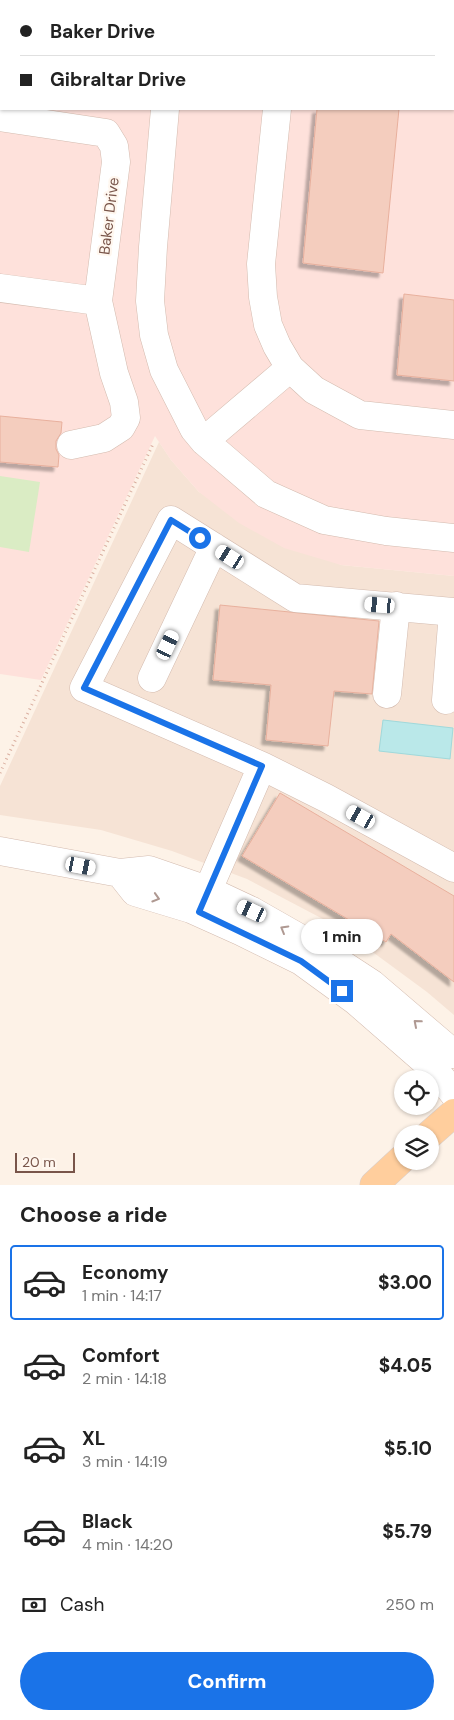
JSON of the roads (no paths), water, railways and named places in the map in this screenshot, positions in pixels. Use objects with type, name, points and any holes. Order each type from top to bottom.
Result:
[{"type":"main road","points":[[439,1126],[454,1113]]},
{"type":"main road","points":[[374,1185],[394,1166]]},
{"type":"street","points":[[165,110],[150,301],[154,336],[164,370],[194,429],[204,441],[266,494],[324,520],[386,531],[454,538]]},
{"type":"street","points":[[277,110],[261,264],[263,296],[268,325],[277,346],[290,368],[314,390],[360,415],[454,425]]},
{"type":"street","name":"Baker Drive","points":[[0,117],[106,133],[114,146],[116,162],[98,301],[114,373],[124,402],[126,418],[121,427],[104,438],[71,445]]},
{"type":"street","points":[[0,288],[98,301]]},
{"type":"street","points":[[204,441],[290,368]]},
{"type":"street","points":[[446,700],[453,612],[295,598],[171,520],[84,688],[262,766],[326,798],[454,868]]},
{"type":"street","points":[[152,678],[214,546]]},
{"type":"street","points":[[387,694],[396,606]]},
{"type":"street","points":[[203,901],[262,766]]},
{"type":"street","points":[[0,851],[120,873],[149,870],[301,961],[356,1001],[434,1069],[454,1094]]},
{"type":"street","points":[[203,901],[252,911],[309,943],[372,984],[454,1054]]},
{"type":"water","points":[[383,720],[453,728],[450,759],[379,751]]}]
